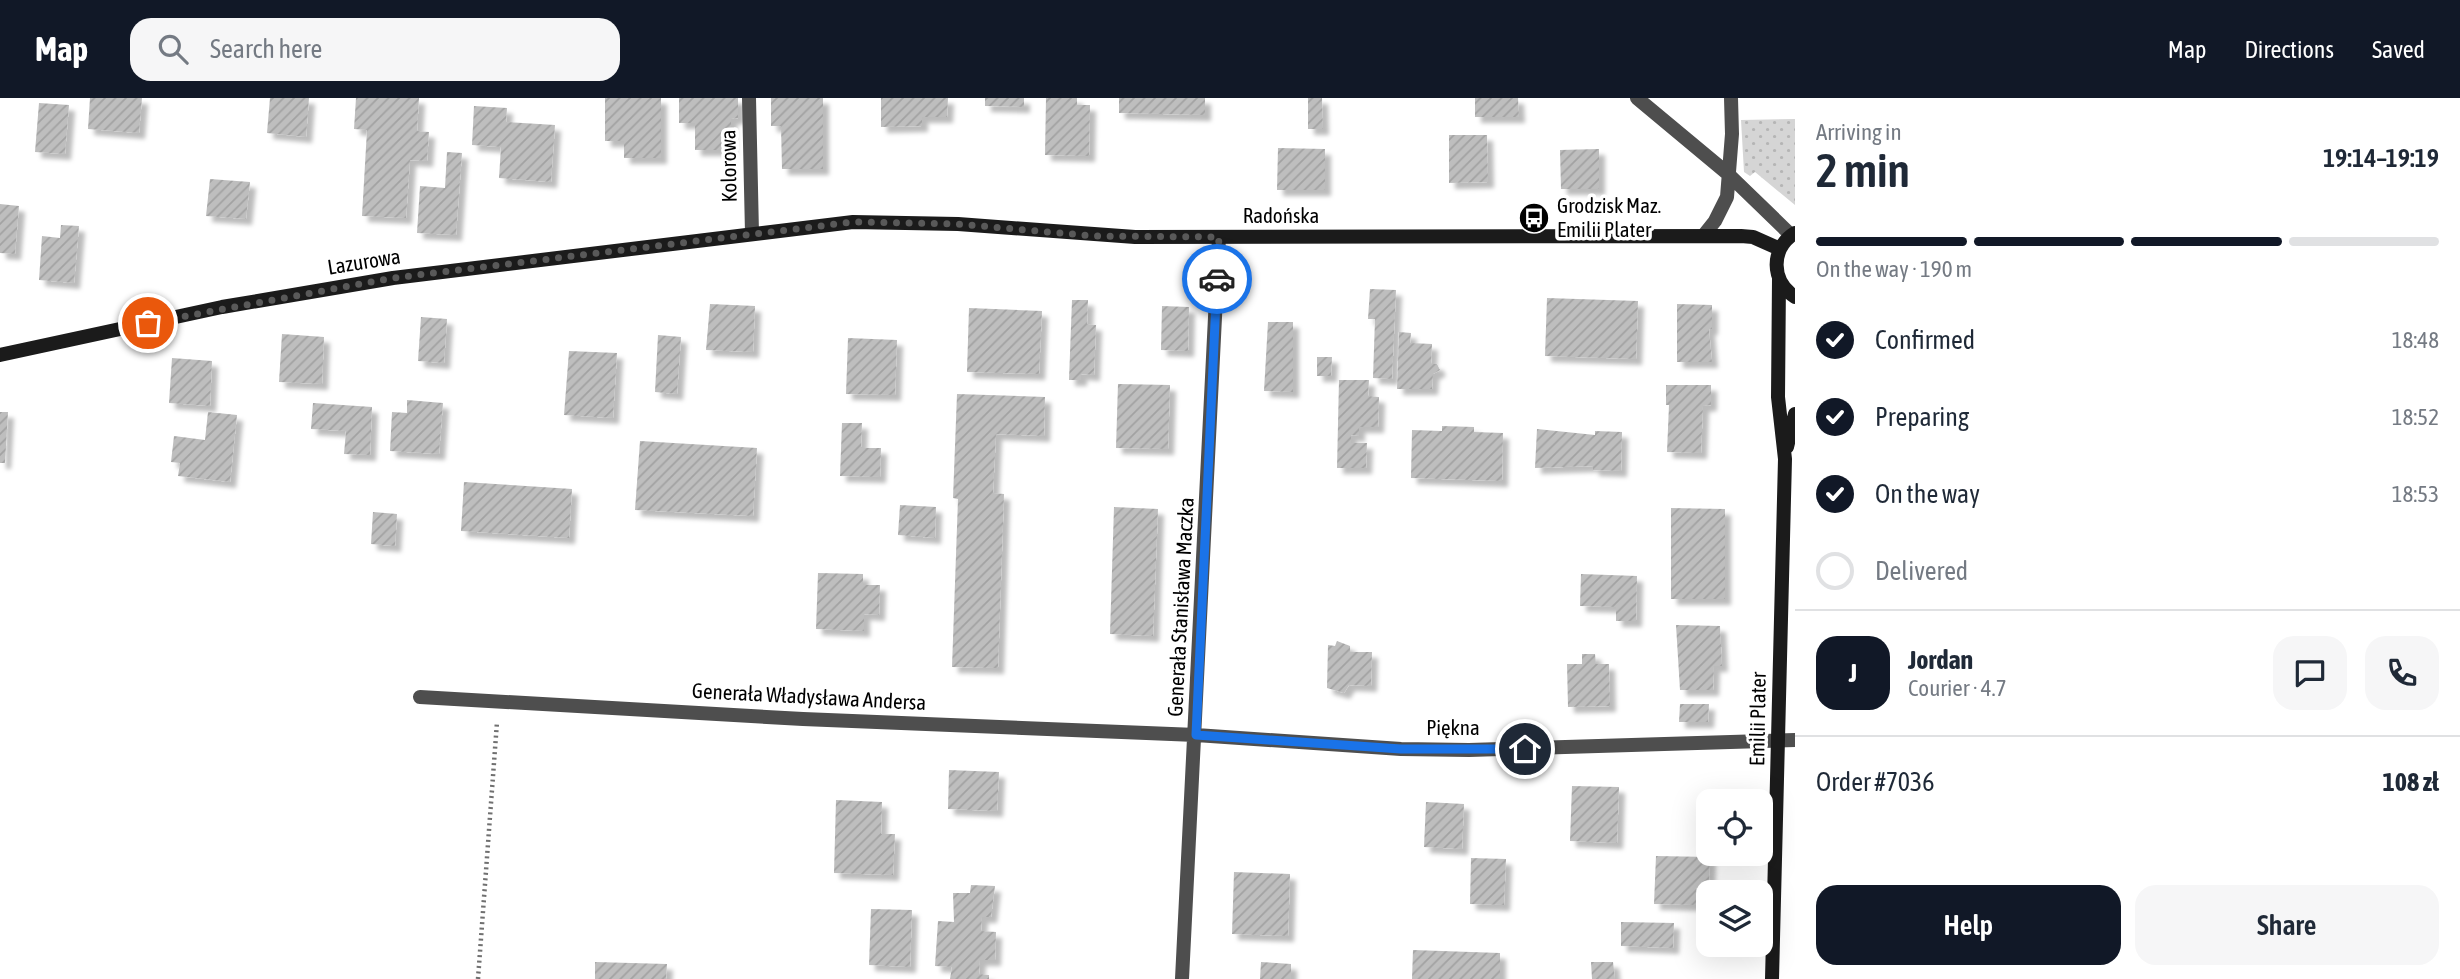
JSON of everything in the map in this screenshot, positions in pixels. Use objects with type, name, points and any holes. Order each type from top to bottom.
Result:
[{"type":"street","name":"Kolorowa","points":[[749,98],[752,233]]},
{"type":"street","points":[[1637,98],[1727,173],[1793,234],[1780,249]]},
{"type":"street","points":[[1703,236],[1715,221],[1727,197],[1732,134],[1731,98]]},
{"type":"street","name":"Radońska","points":[[780,230],[892,222],[958,224],[1074,235],[1703,236],[1753,237],[1780,249]]},
{"type":"street","name":"Lazurowa","points":[[0,355],[222,307],[393,278],[780,230]]},
{"type":"street","name":"Generała Stanisława Maczka","points":[[1182,979],[1219,237]]},
{"type":"street","name":"Emilii Plater","points":[[1772,979],[1785,459],[1778,397],[1779,279],[1776,269],[1780,249]]},
{"type":"street","points":[[1779,279],[1795,297]]},
{"type":"street","name":"Emilii Plater","points":[[1785,459],[1795,414]]},
{"type":"street","name":"Generała Władysława Andersa","points":[[421,697],[803,719],[1196,735]]},
{"type":"street","name":"Piękna","points":[[1196,735],[1388,748],[1469,750],[1795,740]]},
{"type":"path","points":[[478,979],[498,702]]},
{"type":"shaded area","points":[[1795,119],[1795,205],[1755,172],[1750,176],[1744,172],[1741,120]]},
{"type":"building","points":[[90,98],[142,98],[139,133],[88,129]]},
{"type":"building","points":[[270,98],[309,98],[306,137],[267,133]]},
{"type":"building","points":[[356,98],[419,98],[417,131],[429,132],[427,161],[410,160],[406,218],[362,216],[367,130],[354,129]]},
{"type":"building","points":[[605,98],[661,98],[661,158],[624,158],[624,141],[605,141]]},
{"type":"building","points":[[679,98],[738,98],[738,118],[731,119],[731,150],[695,150],[695,123],[679,123]]},
{"type":"building","points":[[771,98],[823,98],[823,169],[782,169],[781,126],[771,126]]},
{"type":"building","points":[[881,98],[948,98],[947,117],[922,117],[922,126],[881,127]]},
{"type":"building","points":[[985,98],[1024,98],[1024,107],[985,106]]},
{"type":"building","points":[[1046,98],[1077,98],[1077,105],[1090,105],[1089,156],[1045,155]]},
{"type":"building","points":[[1119,98],[1205,98],[1205,115],[1119,113]]},
{"type":"building","points":[[1308,98],[1322,98],[1323,129],[1308,129]]},
{"type":"building","points":[[1475,98],[1518,98],[1519,117],[1475,117]]},
{"type":"building","points":[[39,103],[69,105],[65,154],[35,152]]},
{"type":"building","points":[[474,106],[507,108],[506,122],[555,125],[551,182],[499,178],[501,147],[472,145]]},
{"type":"building","points":[[1449,135],[1487,135],[1488,182],[1449,183]]},
{"type":"building","points":[[1278,148],[1325,149],[1325,190],[1277,190]]},
{"type":"building","points":[[1599,149],[1599,189],[1561,189],[1560,150]]},
{"type":"building","points":[[447,152],[462,153],[456,235],[417,233],[420,186],[445,188]]},
{"type":"building","points":[[210,179],[250,182],[246,219],[206,216]]},
{"type":"building","points":[[0,204],[19,206],[15,254],[0,253]]},
{"type":"building","points":[[61,225],[79,226],[74,283],[39,280],[42,236],[60,238]]},
{"type":"building","points":[[1370,289],[1396,290],[1392,379],[1373,378],[1375,319],[1368,319]]},
{"type":"building","points":[[1547,298],[1638,301],[1636,359],[1545,356]]},
{"type":"building","points":[[1072,300],[1088,300],[1087,324],[1096,325],[1094,375],[1081,374],[1081,380],[1069,380]]},
{"type":"building","points":[[710,304],[755,306],[753,352],[706,350]]},
{"type":"building","points":[[1677,304],[1712,305],[1712,329],[1709,329],[1712,362],[1677,362]]},
{"type":"building","points":[[1162,306],[1189,307],[1188,351],[1161,350]]},
{"type":"building","points":[[969,308],[1042,311],[1039,374],[967,372]]},
{"type":"building","points":[[421,317],[447,319],[444,363],[418,361]]},
{"type":"building","points":[[1268,322],[1293,322],[1293,392],[1264,391]]},
{"type":"building","points":[[1399,332],[1411,333],[1410,343],[1432,344],[1431,364],[1437,364],[1440,370],[1433,374],[1432,389],[1397,389]]},
{"type":"building","points":[[282,334],[324,337],[322,384],[279,382]]},
{"type":"building","points":[[658,335],[681,337],[677,394],[655,392]]},
{"type":"building","points":[[848,338],[897,340],[895,395],[846,394]]},
{"type":"building","points":[[569,351],[617,353],[613,418],[564,415]]},
{"type":"building","points":[[1317,357],[1332,357],[1331,376],[1317,376]]},
{"type":"building","points":[[172,358],[212,361],[210,406],[169,403]]},
{"type":"building","points":[[1339,380],[1369,380],[1368,396],[1379,397],[1378,427],[1359,427],[1359,436],[1351,435],[1351,443],[1367,443],[1366,468],[1337,468]]},
{"type":"building","points":[[1118,384],[1170,385],[1168,449],[1116,448]]},
{"type":"building","points":[[1666,385],[1711,385],[1711,405],[1703,406],[1701,453],[1667,452],[1669,405],[1666,405]]},
{"type":"building","points":[[957,394],[1045,397],[1044,436],[996,434],[993,493],[1004,494],[998,668],[952,667],[958,499],[953,498]]},
{"type":"building","points":[[407,400],[443,403],[439,454],[390,451],[392,412],[407,413]]},
{"type":"building","points":[[313,403],[372,407],[370,455],[344,454],[346,431],[311,429]]},
{"type":"building","points":[[0,412],[8,412],[5,463],[0,463]]},
{"type":"building","points":[[208,412],[237,415],[230,482],[178,476],[180,463],[171,462],[174,436],[205,440]]},
{"type":"building","points":[[842,423],[862,423],[861,448],[881,448],[880,477],[840,476]]},
{"type":"building","points":[[1442,426],[1474,427],[1474,432],[1503,433],[1502,481],[1411,478],[1412,430],[1442,431]]},
{"type":"building","points":[[1537,429],[1595,435],[1595,431],[1622,432],[1621,471],[1593,470],[1593,466],[1535,468]]},
{"type":"building","points":[[640,441],[757,448],[753,516],[635,510]]},
{"type":"building","points":[[464,482],[572,489],[569,538],[461,531]]},
{"type":"building","points":[[900,505],[936,507],[935,538],[898,535]]},
{"type":"building","points":[[1114,507],[1158,509],[1153,636],[1110,634]]},
{"type":"building","points":[[1671,508],[1725,509],[1725,599],[1671,599]]},
{"type":"building","points":[[373,512],[397,514],[395,546],[371,544]]},
{"type":"building","points":[[818,573],[863,574],[863,585],[880,585],[879,615],[864,614],[864,631],[816,629]]},
{"type":"building","points":[[1581,574],[1637,576],[1636,621],[1616,621],[1616,607],[1580,606]]},
{"type":"building","points":[[1676,625],[1720,626],[1722,666],[1714,666],[1713,690],[1680,690]]},
{"type":"building","points":[[1337,641],[1350,646],[1350,652],[1372,652],[1371,686],[1349,685],[1344,693],[1327,688],[1328,645],[1335,646]]},
{"type":"building","points":[[1582,654],[1595,654],[1596,664],[1609,664],[1610,706],[1568,707],[1567,664],[1582,664]]},
{"type":"building","points":[[1680,704],[1709,704],[1708,722],[1679,722]]},
{"type":"building","points":[[949,770],[999,772],[997,811],[948,809]]},
{"type":"building","points":[[1572,786],[1619,787],[1617,843],[1570,841]]},
{"type":"building","points":[[836,800],[882,802],[881,834],[895,834],[893,875],[834,873]]},
{"type":"building","points":[[1426,802],[1464,804],[1462,849],[1424,847]]},
{"type":"building","points":[[1656,856],[1696,857],[1696,866],[1710,866],[1709,880],[1696,880],[1696,905],[1654,904]]},
{"type":"building","points":[[1471,858],[1506,859],[1504,905],[1470,904]]},
{"type":"building","points":[[1234,872],[1290,874],[1288,936],[1232,934]]},
{"type":"building","points":[[971,885],[995,886],[991,917],[982,917],[981,931],[996,932],[995,960],[980,960],[979,974],[989,975],[989,979],[950,979],[952,967],[935,966],[938,921],[954,922],[953,893],[970,893]]},
{"type":"building","points":[[871,909],[912,910],[910,967],[869,965]]},
{"type":"building","points":[[1621,922],[1674,923],[1673,948],[1621,946]]},
{"type":"building","points":[[1413,950],[1500,953],[1500,979],[1412,979]]},
{"type":"building","points":[[595,962],[667,964],[666,979],[595,979]]},
{"type":"building","points":[[1261,962],[1291,964],[1291,979],[1260,979]]},
{"type":"building","points":[[1591,962],[1613,962],[1615,979],[1592,979]]},
{"type":"way so far","points":[[148,323],[222,307],[393,278],[853,222],[958,224],[1094,236],[1219,237],[1217,279]]},
{"type":"place","name":"Grodzisk Maz. Emilii Plater","points":[[1534,218]]},
{"type":"route","points":[[1217,279],[1196,735],[1401,749],[1525,749]]}]
